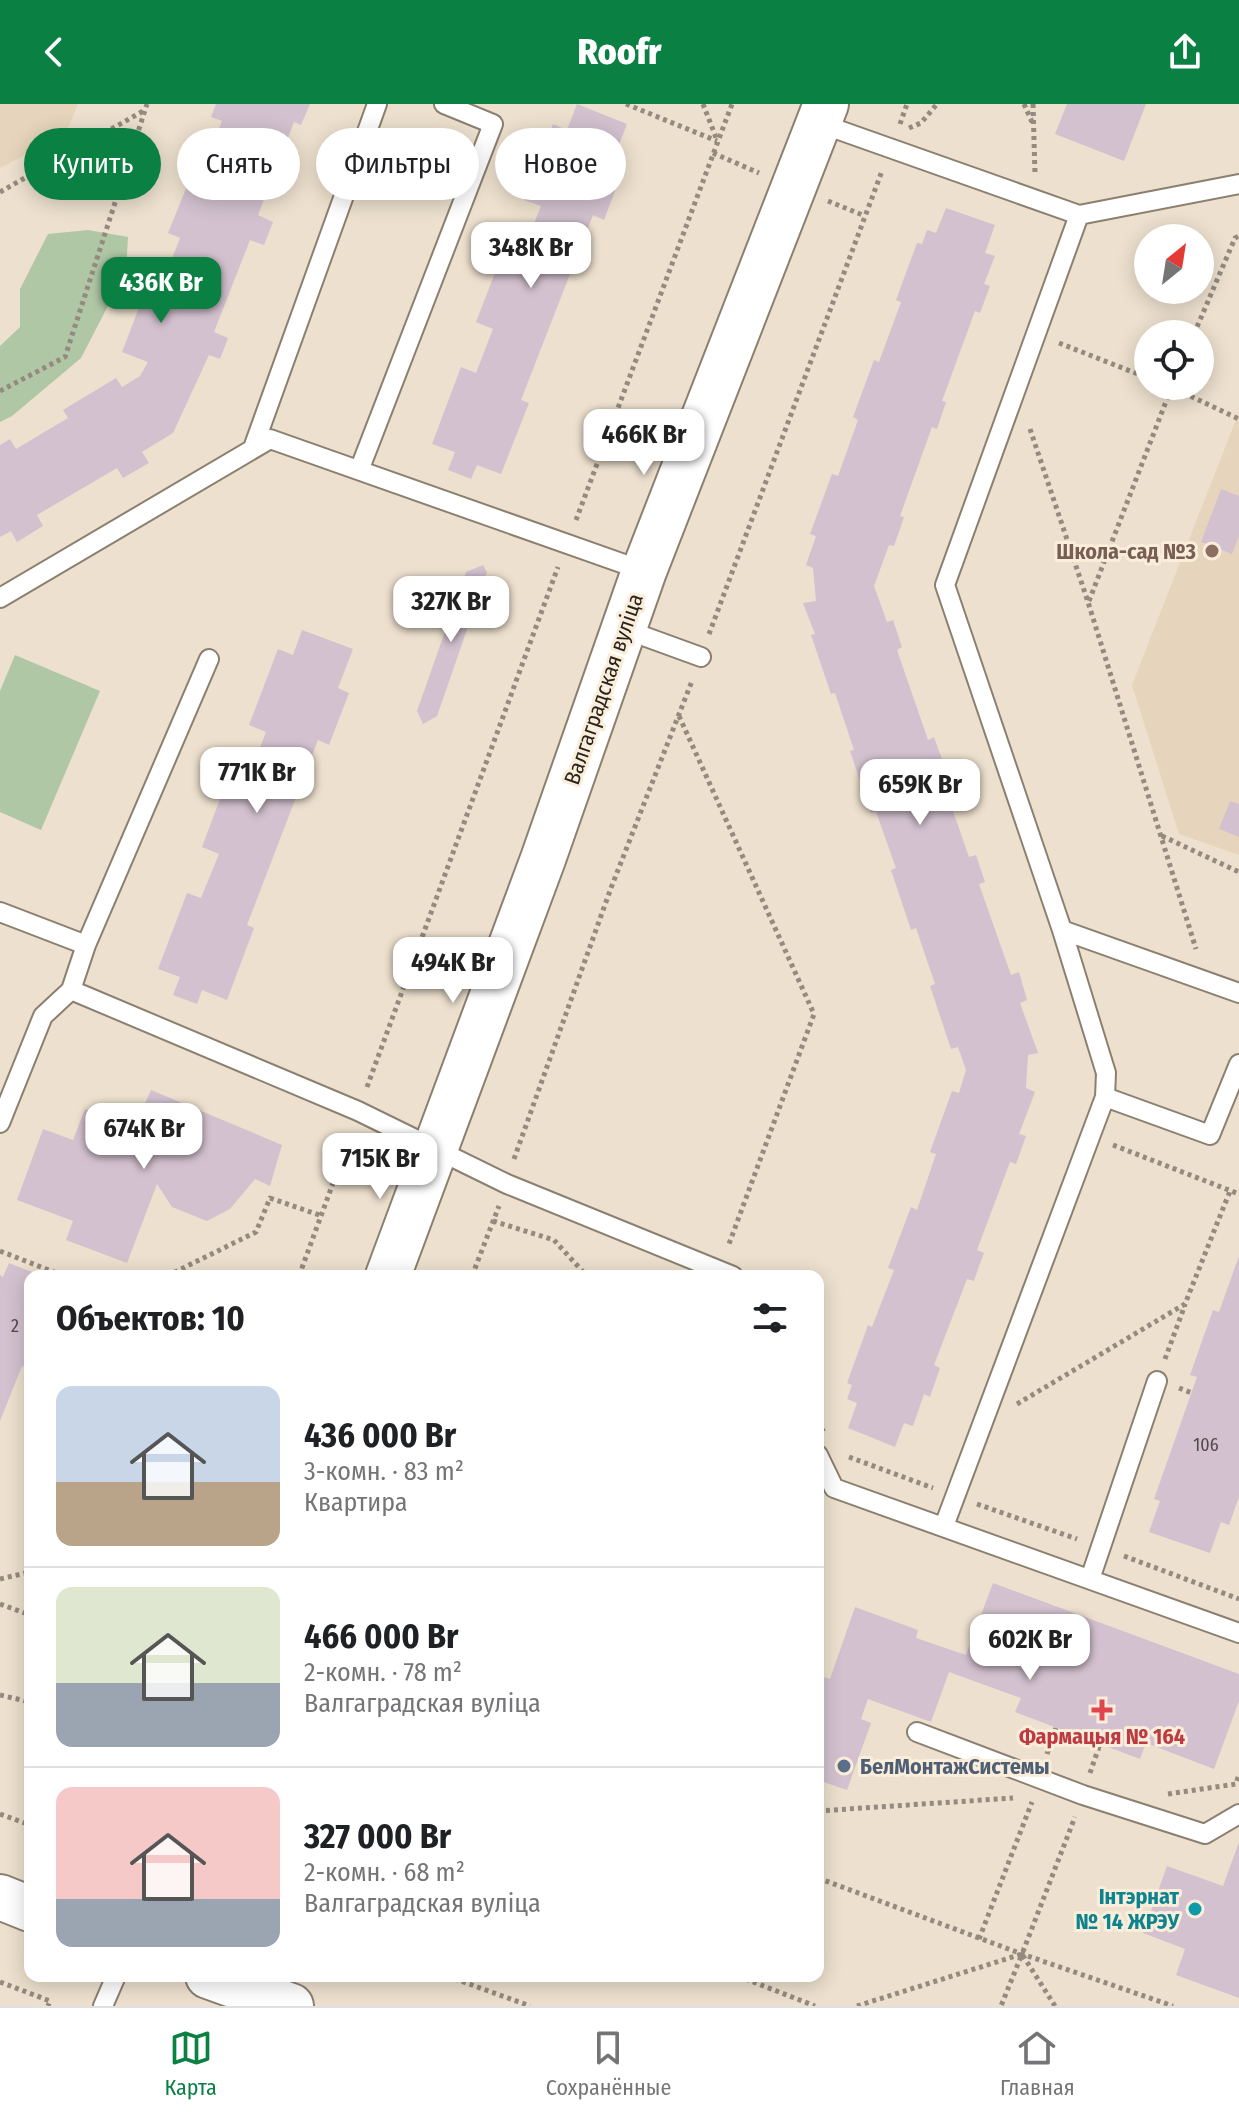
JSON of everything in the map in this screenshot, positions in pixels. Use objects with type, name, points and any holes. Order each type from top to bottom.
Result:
[{"type":"main road","name":"Валгаградская вуліца","points":[[390,1270],[644,571],[822,114]]},
{"type":"main road","points":[[0,1897],[24,1907]]},
{"type":"main road","points":[[225,1982],[291,2006]]},
{"type":"lane","points":[[253,448],[377,104]]},
{"type":"lane","points":[[360,468],[493,124],[444,104]]},
{"type":"lane","points":[[822,114],[892,147],[1079,215],[1239,184]]},
{"type":"lane","points":[[944,1526],[1105,1097],[1106,1073],[1062,930],[945,585],[1079,215]]},
{"type":"lane","points":[[0,598],[270,439],[360,468],[644,571]]},
{"type":"lane","points":[[624,629],[701,657]]},
{"type":"lane","points":[[0,1123],[43,1016],[71,990],[86,945],[209,659]]},
{"type":"lane","points":[[0,912],[86,945]]},
{"type":"lane","points":[[1062,930],[1239,993]]},
{"type":"lane","points":[[71,990],[358,1111],[507,1184],[718,1270]]},
{"type":"lane","points":[[1105,1097],[1210,1135],[1239,1064]]},
{"type":"lane","points":[[1090,1579],[1157,1381]]},
{"type":"lane","points":[[824,1470],[826,1492],[944,1526],[1239,1633]]},
{"type":"lane","points":[[917,1732],[1083,1795],[1205,1834],[1239,1814]]},
{"type":"lane","points":[[103,2006],[113,1982]]},
{"type":"path","points":[[626,104],[717,141]]},
{"type":"path","points":[[703,104],[717,141]]},
{"type":"path","points":[[301,1270],[732,104]]},
{"type":"path","points":[[907,104],[897,133],[921,123],[937,104]]},
{"type":"path","points":[[1024,104],[1034,126]]},
{"type":"path","points":[[1033,104],[1035,200]]},
{"type":"path","points":[[0,192],[146,107]]},
{"type":"path","points":[[0,391],[65,357],[146,107]]},
{"type":"path","points":[[474,1270],[611,888],[892,147]]},
{"type":"path","points":[[1200,320],[1235,238],[1239,236]]},
{"type":"path","points":[[1036,334],[1134,372]]},
{"type":"path","points":[[1017,390],[1088,602],[1206,981]]},
{"type":"path","points":[[1088,602],[1166,400]]},
{"type":"path","points":[[1200,400],[1239,419]]},
{"type":"path","points":[[679,715],[814,1014],[729,1244]]},
{"type":"path","points":[[1161,836],[1239,872]]},
{"type":"path","points":[[1089,1136],[1239,1194]]},
{"type":"path","points":[[1192,1393],[1157,1381],[1230,1191]]},
{"type":"path","points":[[179,1270],[256,1232],[270,1198],[322,1216]]},
{"type":"path","points":[[493,1221],[554,1240],[581,1270]]},
{"type":"path","points":[[0,1251],[49,1270]]},
{"type":"path","points":[[982,1425],[1185,1304]]},
{"type":"path","points":[[845,1455],[1239,1599]]},
{"type":"path","points":[[0,1579],[24,1573]]},
{"type":"path","points":[[0,1604],[24,1613]]},
{"type":"path","points":[[0,1695],[24,1701]]},
{"type":"path","points":[[1039,1778],[1056,1728]]},
{"type":"path","points":[[1001,2006],[1100,1744]]},
{"type":"path","points":[[1163,1794],[1236,1784],[1239,1774]]},
{"type":"path","points":[[824,1811],[1034,1797],[979,1939]]},
{"type":"path","points":[[0,1814],[24,1823]]},
{"type":"path","points":[[824,1880],[979,1939],[1173,2006]]},
{"type":"path","points":[[857,2006],[1022,1954]]},
{"type":"path","points":[[1022,1954],[1055,2006]]},
{"type":"path","points":[[0,1982],[50,2001],[48,2006]]},
{"type":"path","points":[[464,1982],[530,2006]]},
{"type":"path","points":[[753,1982],[815,2006]]},
{"type":"shaded area","points":[[0,104],[78,104],[68,128],[24,128],[24,155],[0,168]]},
{"type":"shaded area","name":"Школа-сад №3","points":[[1239,412],[1239,855],[1179,834],[1132,685]]},
{"type":"green space","points":[[88,230],[128,237],[126,271],[81,358],[12,416],[0,422],[0,346],[20,327],[20,289],[48,234]]},
{"type":"green space","points":[[15,655],[100,691],[41,830],[0,812],[0,691]]},
{"type":"building","points":[[216,104],[310,104],[301,125],[294,122],[292,128],[219,128],[222,121],[211,117]]},
{"type":"building","points":[[577,104],[627,124],[625,128],[568,128]]},
{"type":"building","points":[[1067,104],[1146,104],[1124,161],[1055,134]]},
{"type":"building","points":[[181,200],[264,200],[258,215],[273,222],[264,245],[250,240],[214,332],[228,338],[220,359],[209,355],[173,433],[142,452],[149,463],[123,478],[117,468],[37,515],[43,526],[17,542],[11,531],[0,537],[0,445],[10,439],[16,449],[68,418],[63,410],[116,378],[122,387],[140,376],[148,362],[122,352],[150,279],[162,284],[180,238],[168,233]]},
{"type":"building","points":[[524,200],[612,200],[604,220],[593,215],[521,400],[529,403],[501,474],[477,465],[471,479],[448,470],[455,452],[432,444],[461,367],[476,373],[493,329],[476,322],[507,242],[524,249],[541,206]]},
{"type":"building","points":[[946,208],[995,225],[985,253],[995,256],[984,284],[990,286],[980,313],[975,311],[942,401],[946,402],[937,429],[932,427],[900,516],[904,517],[894,546],[889,545],[874,586],[887,622],[893,620],[902,647],[897,650],[928,740],[934,737],[944,765],[938,768],[969,857],[976,855],[985,882],[979,884],[1011,975],[1019,972],[1027,1000],[1020,1003],[1038,1053],[1028,1055],[1026,1088],[1035,1092],[1019,1134],[1026,1136],[1016,1164],[1010,1162],[977,1250],[984,1253],[974,1281],[967,1279],[934,1365],[940,1368],[930,1397],[924,1394],[913,1426],[904,1423],[895,1447],[848,1428],[857,1403],[847,1399],[852,1385],[847,1383],[868,1325],[872,1327],[894,1270],[888,1268],[911,1207],[917,1210],[936,1154],[930,1152],[952,1091],[959,1093],[966,1070],[958,1047],[951,1049],[930,986],[935,984],[916,928],[911,930],[891,870],[896,868],[876,812],[871,813],[850,751],[854,750],[835,693],[831,694],[803,603],[816,601],[813,568],[806,565],[816,536],[810,534],[832,474],[838,476],[858,420],[853,417],[874,360],[879,362],[901,302],[896,300],[917,243],[922,244],[927,230],[936,233]]},
{"type":"building","points":[[1221,489],[1239,496],[1239,536],[1232,554],[1201,542]]},
{"type":"building","points":[[483,565],[487,572],[437,716],[423,724],[417,711],[466,572]]},
{"type":"building","points":[[302,630],[353,649],[338,688],[349,693],[329,745],[318,740],[247,925],[254,928],[227,1000],[202,990],[197,1004],[173,995],[180,977],[158,969],[187,893],[201,898],[219,854],[202,847],[232,767],[250,774],[266,732],[249,725],[278,649],[293,655]]},
{"type":"building","points":[[1230,801],[1239,804],[1239,837],[1219,829]]},
{"type":"building","points":[[151,1090],[282,1145],[270,1186],[255,1179],[230,1209],[207,1221],[172,1207],[157,1184],[127,1263],[66,1240],[73,1221],[17,1200],[43,1129],[73,1140],[85,1109],[134,1128]]},
{"type":"building","points":[[1239,1256],[1239,1497],[1229,1525],[1221,1522],[1210,1553],[1149,1532],[1160,1501],[1154,1499],[1197,1377],[1190,1375],[1213,1310],[1219,1312]]},
{"type":"building","points":[[9,1263],[27,1270],[24,1270],[24,1367],[0,1421],[0,1275],[3,1277]]},
{"type":"building","points":[[993,1583],[1239,1674],[1239,1701],[1214,1769],[1146,1743],[1140,1759],[1015,1712],[1021,1698],[949,1672],[931,1722],[868,1699],[861,1719],[871,1723],[847,1790],[824,1782],[824,1677],[830,1679],[855,1607],[918,1630],[916,1638],[966,1655]]},
{"type":"building","name":"Інтэрнат № 14 ЖРЭУ","points":[[1239,1842],[1239,1998],[1176,1975],[1185,1949],[1143,1933],[1167,1866],[1223,1886]]},
{"type":"place","name":"Школа-сад №3","points":[[1212,551]]},
{"type":"place","name":"Фармацыя № 164","points":[[1102,1710]]},
{"type":"place","name":"БелМонтажСистемы","points":[[844,1766]]},
{"type":"place","name":"Інтэрнат № 14 ЖРЭУ","points":[[1195,1909]]}]
